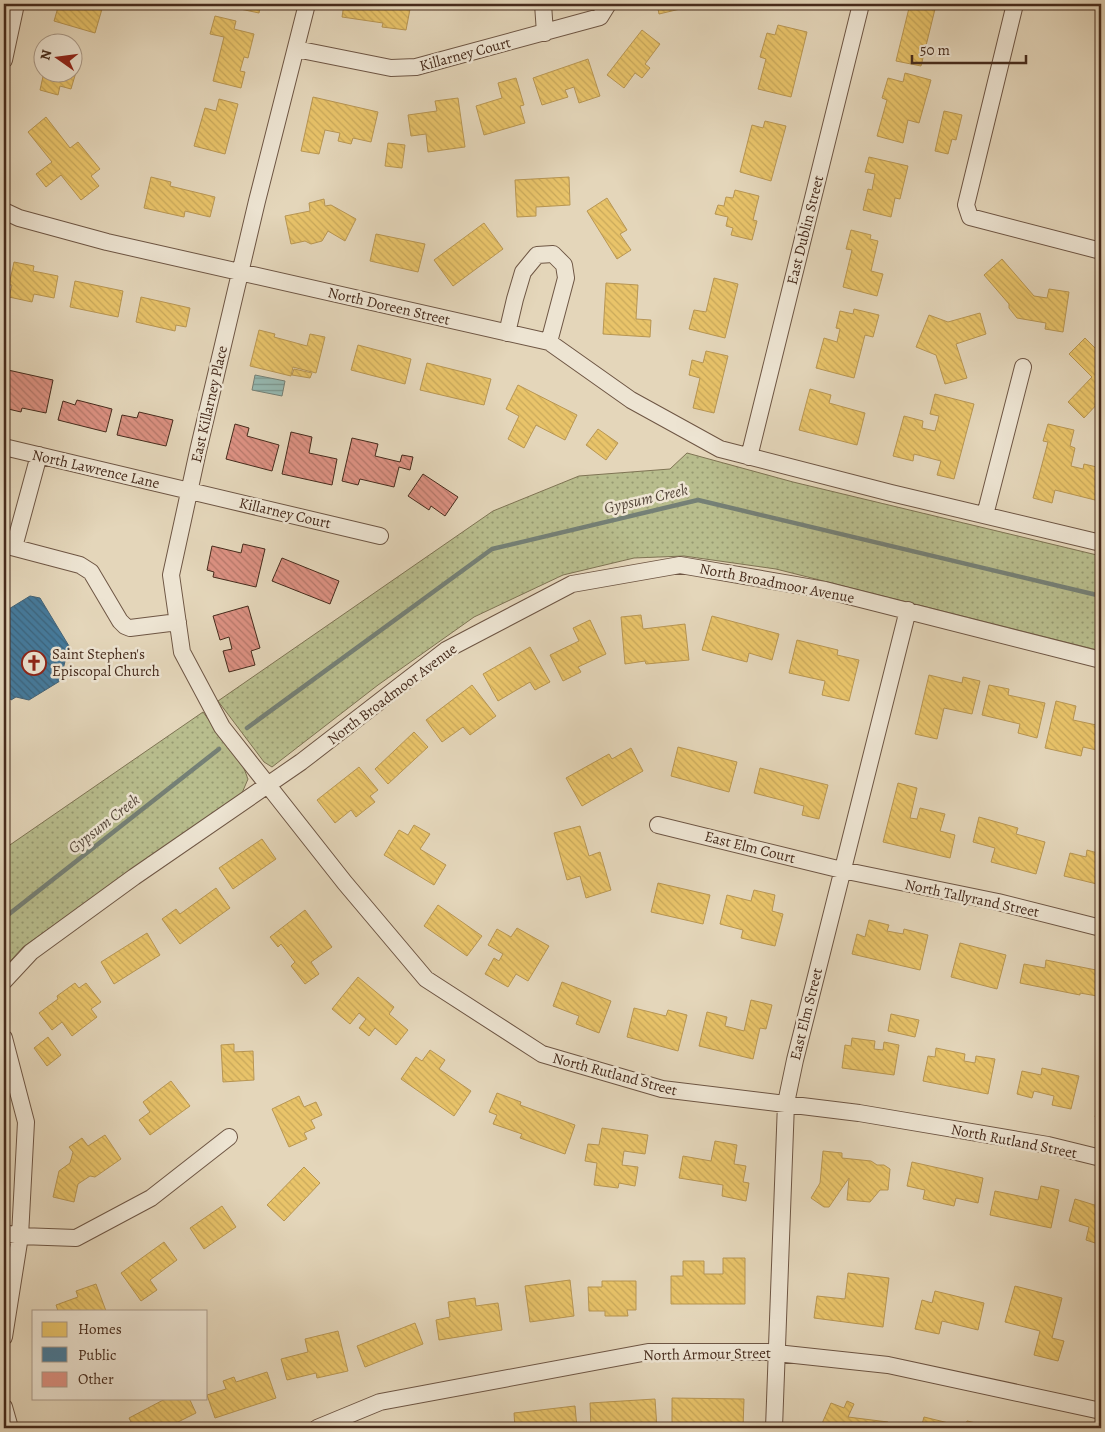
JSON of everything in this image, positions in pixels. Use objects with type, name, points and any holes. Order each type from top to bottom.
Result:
[{"type":"street","points":[[4,60],[16,4]]},
{"type":"street","name":"East Killarney Place","points":[[269,785],[222,727],[182,652],[171,575],[240,272],[307,4]]},
{"type":"street","points":[[543,4],[545,33]]},
{"type":"street","name":"Killarney Court","points":[[296,49],[391,68],[416,67],[600,17],[608,4]]},
{"type":"street","name":"East Dublin Street","points":[[750,457],[861,4]]},
{"type":"street","points":[[1015,4],[966,205],[970,217],[1101,251]]},
{"type":"street","name":"North Doreen Street","points":[[4,211],[19,218],[107,242],[549,342],[632,400],[720,449],[750,457]]},
{"type":"street","points":[[507,333],[524,272],[537,255],[553,254],[564,265],[566,278],[549,342]]},
{"type":"street","points":[[985,515],[1023,366]]},
{"type":"street","name":"North Lawrence Lane","points":[[4,447],[189,491]]},
{"type":"street","points":[[39,455],[9,546],[87,568],[120,622],[125,626],[130,628],[178,622]]},
{"type":"street","points":[[750,457],[1101,543]]},
{"type":"street","name":"Killarney Court","points":[[189,491],[380,536]]},
{"type":"street","name":"North Broadmoor Avenue","points":[[4,981],[31,952],[134,877],[301,762],[446,650],[572,584],[680,565],[825,590],[1101,660]]},
{"type":"street","name":"East Elm Street","points":[[774,1428],[786,1103],[842,870],[908,610]]},
{"type":"street","name":"North Rutland Street","points":[[269,785],[345,883],[426,979],[542,1054],[662,1089],[859,1113],[1048,1145],[1101,1158]]},
{"type":"street","name":"East Elm Court","points":[[658,824],[842,870]]},
{"type":"street","name":"North Tallyrand Street","points":[[842,870],[998,902],[1101,928]]},
{"type":"street","points":[[4,1038],[26,1122],[12,1235],[4,1337]]},
{"type":"street","points":[[12,1235],[76,1238],[151,1198],[229,1137]]},
{"type":"street","name":"North Armour Street","points":[[316,1428],[380,1402],[648,1352],[777,1353],[888,1365],[1101,1411]]},
{"type":"green space","points":[[687,453],[793,482],[1101,556],[1101,651],[776,569],[684,556],[634,558],[563,575],[474,617],[378,685],[272,767],[264,762],[218,701],[493,511],[579,476],[670,469]]},
{"type":"green space","points":[[203,712],[243,766],[248,779],[242,793],[23,947],[4,968],[4,849]]},
{"type":"water","points":[[255,375],[285,381],[282,396],[252,390]]},
{"type":"building: Homes","points":[[59,4],[84,4],[102,9],[95,33],[54,21]]},
{"type":"building: Homes","points":[[226,4],[261,4],[259,13],[226,6]]},
{"type":"building: Homes","points":[[344,4],[411,4],[406,30],[382,27],[383,23],[342,17]]},
{"type":"building: Homes","points":[[657,4],[697,4],[697,5],[659,14]]},
{"type":"building: Homes","points":[[910,4],[936,5],[921,66],[896,61]]},
{"type":"building: Homes","points":[[215,16],[236,21],[234,29],[254,34],[248,58],[244,57],[240,71],[245,72],[241,88],[213,81],[224,37],[210,34]]},
{"type":"building: Homes","points":[[778,25],[807,32],[791,97],[758,89],[766,59],[760,57],[767,33],[775,35]]},
{"type":"building: Homes","points":[[642,30],[660,44],[645,64],[650,68],[642,78],[635,73],[624,88],[607,75]]},
{"type":"building: Homes","points":[[588,59],[600,96],[579,103],[574,87],[565,90],[568,97],[542,105],[533,78]]},
{"type":"building: Homes","points":[[905,73],[931,80],[919,123],[908,120],[903,143],[877,136],[887,100],[882,98],[888,78],[903,82]]},
{"type":"building: Homes","points":[[516,78],[524,105],[520,106],[525,123],[484,135],[476,106],[502,98],[498,83]]},
{"type":"building: Homes","points":[[42,82],[73,82],[71,89],[60,86],[58,95],[40,90]]},
{"type":"building: Homes","points":[[313,97],[378,112],[371,142],[353,138],[351,144],[338,141],[340,133],[325,130],[319,154],[301,151]]},
{"type":"building: Homes","points":[[458,98],[465,147],[428,152],[426,134],[411,136],[408,115],[437,111],[435,101]]},
{"type":"building: Homes","points":[[219,99],[238,104],[225,154],[194,146],[205,108],[216,111]]},
{"type":"building: Homes","points":[[944,111],[962,115],[956,140],[952,139],[948,154],[935,151]]},
{"type":"building: Homes","points":[[46,117],[70,148],[78,142],[100,169],[91,176],[99,186],[81,200],[61,175],[46,187],[36,174],[52,162],[28,132]]},
{"type":"building: Homes","points":[[765,121],[786,126],[771,181],[740,172],[752,125],[763,128]]},
{"type":"building: Homes","points":[[388,143],[405,145],[402,168],[385,166]]},
{"type":"building: Homes","points":[[869,157],[908,166],[900,199],[895,198],[891,217],[863,210],[868,189],[872,190],[875,174],[865,172]]},
{"type":"building: Homes","points":[[151,177],[171,182],[170,186],[215,197],[210,217],[185,211],[184,217],[144,208]]},
{"type":"building: Homes","points":[[569,177],[570,205],[536,207],[536,216],[517,217],[515,180]]},
{"type":"building: Homes","points":[[735,190],[759,196],[753,220],[757,221],[752,240],[731,235],[733,228],[726,226],[728,217],[715,214],[718,205],[724,206],[726,197],[733,198]]},
{"type":"building: Homes","points":[[607,198],[627,230],[620,234],[631,250],[617,259],[587,211]]},
{"type":"building: Homes","points":[[324,199],[325,206],[331,205],[356,219],[345,241],[328,231],[322,241],[311,244],[305,241],[291,244],[285,216],[310,211],[309,203]]},
{"type":"building: Homes","points":[[484,223],[503,249],[453,286],[434,260]]},
{"type":"building: Homes","points":[[851,230],[871,235],[870,239],[878,241],[871,271],[883,274],[877,296],[843,287],[852,250],[846,249]]},
{"type":"building: Homes","points":[[376,234],[425,244],[418,272],[370,261]]},
{"type":"building: Homes","points":[[1002,259],[1034,296],[1047,298],[1049,289],[1069,292],[1063,332],[1045,329],[1046,323],[1017,318],[1009,308],[1009,304],[984,275]]},
{"type":"building: Homes","points":[[14,262],[34,266],[33,271],[58,276],[54,298],[34,294],[32,302],[9,297],[12,285],[9,285]]},
{"type":"building: Homes","points":[[714,278],[738,284],[725,338],[689,329],[694,310],[706,312]]},
{"type":"building: Homes","points":[[75,281],[123,291],[118,317],[70,307]]},
{"type":"building: Homes","points":[[606,283],[638,285],[636,319],[651,320],[650,337],[603,334]]},
{"type":"building: Homes","points":[[141,297],[190,308],[186,327],[176,325],[175,331],[136,322]]},
{"type":"building: Homes","points":[[854,309],[879,315],[873,337],[865,335],[854,378],[816,368],[824,338],[837,342],[840,329],[836,328],[840,311],[853,314]]},
{"type":"building: Homes","points":[[980,313],[986,334],[956,344],[967,378],[945,384],[936,355],[916,347],[929,315],[948,322]]},
{"type":"building: Homes","points":[[259,330],[275,334],[274,337],[307,346],[310,334],[325,337],[316,373],[293,367],[291,376],[250,366]]},
{"type":"building: Homes","points":[[1085,338],[1101,354],[1101,400],[1084,418],[1068,402],[1092,377],[1069,354]]},
{"type":"building: Homes","points":[[358,345],[411,359],[405,384],[351,370]]},
{"type":"building: Homes","points":[[706,351],[728,356],[714,413],[693,408],[700,378],[689,375],[692,360],[703,363]]},
{"type":"building: Homes","points":[[427,363],[491,379],[484,405],[420,390]]},
{"type":"building: Homes","points":[[294,369],[312,373],[310,378],[292,375]]},
{"type":"building: Homes","points":[[518,385],[577,415],[565,440],[536,425],[524,448],[508,439],[519,416],[506,409]]},
{"type":"building: Homes","points":[[810,389],[831,395],[829,403],[865,413],[857,445],[799,430]]},
{"type":"building: Homes","points":[[935,394],[974,404],[954,479],[937,475],[941,461],[914,454],[913,461],[893,456],[904,416],[923,421],[922,428],[935,431],[939,416],[930,414]]},
{"type":"building: Homes","points":[[1048,424],[1074,430],[1070,446],[1075,448],[1071,466],[1083,469],[1084,464],[1101,468],[1101,478],[1095,500],[1055,490],[1052,503],[1033,498],[1048,442],[1043,441]]},
{"type":"building: Homes","points":[[598,429],[618,443],[606,460],[586,445]]},
{"type":"building: Homes","points":[[641,615],[643,629],[685,624],[689,660],[646,664],[645,661],[625,664],[621,617]]},
{"type":"building: Homes","points":[[712,616],[779,634],[772,660],[749,653],[747,662],[702,650]]},
{"type":"building: Homes","points":[[590,620],[606,654],[578,667],[581,672],[563,681],[550,655],[579,641],[573,628]]},
{"type":"building: Homes","points":[[797,640],[838,650],[837,655],[859,660],[849,701],[822,695],[825,681],[789,673]]},
{"type":"building: Homes","points":[[530,647],[550,682],[535,690],[530,682],[498,701],[483,674]]},
{"type":"building: Homes","points":[[929,675],[962,683],[963,677],[980,681],[972,714],[944,708],[937,739],[915,734]]},
{"type":"building: Homes","points":[[472,685],[496,716],[470,735],[463,727],[442,742],[426,720]]},
{"type":"building: Homes","points":[[989,685],[1009,689],[1008,695],[1045,703],[1037,738],[1018,733],[1020,724],[982,715]]},
{"type":"building: Homes","points":[[1056,701],[1076,706],[1073,720],[1101,726],[1101,751],[1083,747],[1081,756],[1045,748]]},
{"type":"building: Homes","points":[[414,732],[428,747],[388,784],[375,769]]},
{"type":"building: Homes","points":[[678,747],[737,762],[729,792],[671,776]]},
{"type":"building: Homes","points":[[631,748],[643,771],[582,806],[566,778],[609,754],[612,759]]},
{"type":"building: Homes","points":[[359,767],[378,790],[370,796],[375,802],[356,817],[351,810],[335,823],[317,800]]},
{"type":"building: Homes","points":[[760,768],[828,785],[819,819],[802,815],[804,806],[754,793]]},
{"type":"building: Homes","points":[[898,783],[917,788],[910,818],[917,819],[920,808],[945,814],[940,831],[955,835],[950,858],[883,842]]},
{"type":"building: Homes","points":[[979,817],[1018,828],[1016,834],[1045,842],[1036,874],[991,862],[995,848],[973,842]]},
{"type":"building: Homes","points":[[414,825],[430,834],[420,849],[446,865],[434,885],[384,855],[399,830],[408,835]]},
{"type":"building: Homes","points":[[580,826],[589,856],[600,852],[611,890],[586,898],[580,876],[567,880],[554,833]]},
{"type":"building: Homes","points":[[262,839],[276,859],[233,889],[219,868]]},
{"type":"building: Homes","points":[[1087,850],[1101,854],[1101,885],[1064,876],[1070,853],[1086,857]]},
{"type":"building: Homes","points":[[658,883],[710,895],[703,924],[651,912]]},
{"type":"building: Homes","points":[[216,888],[230,908],[180,944],[162,919],[176,909],[180,914]]},
{"type":"building: Homes","points":[[754,890],[775,895],[772,911],[783,914],[775,946],[741,938],[743,930],[720,924],[727,895],[751,901]]},
{"type":"building: Homes","points":[[438,905],[482,936],[467,956],[424,926]]},
{"type":"building: Homes","points":[[305,910],[332,947],[311,962],[319,974],[305,984],[291,966],[295,962],[281,944],[278,947],[270,937]]},
{"type":"building: Homes","points":[[869,920],[889,925],[887,931],[903,934],[904,929],[928,935],[920,970],[852,954],[857,934],[865,937]]},
{"type":"building: Homes","points":[[517,928],[549,946],[528,981],[516,974],[508,987],[485,974],[494,958],[499,961],[503,954],[488,945],[497,929],[511,937]]},
{"type":"building: Homes","points":[[147,933],[160,955],[114,984],[101,962]]},
{"type":"building: Homes","points":[[960,943],[1006,955],[997,989],[951,977]]},
{"type":"building: Homes","points":[[1046,960],[1101,971],[1097,996],[1080,993],[1080,995],[1020,983],[1024,964],[1045,968]]},
{"type":"building: Homes","points":[[358,977],[394,1007],[389,1014],[408,1030],[396,1045],[375,1028],[369,1036],[359,1028],[366,1019],[359,1013],[350,1024],[332,1009]]},
{"type":"building: Homes","points":[[562,982],[611,1001],[599,1033],[576,1024],[579,1016],[553,1006]]},
{"type":"building: Homes","points":[[75,983],[79,988],[86,983],[101,1002],[91,1009],[97,1017],[72,1036],[62,1022],[52,1030],[39,1013],[58,999],[57,996]]},
{"type":"building: Homes","points":[[751,1000],[772,1005],[766,1029],[760,1028],[753,1059],[699,1046],[707,1012],[727,1017],[725,1026],[744,1031]]},
{"type":"building: Homes","points":[[634,1008],[666,1016],[668,1010],[687,1015],[678,1051],[627,1037]]},
{"type":"building: Homes","points":[[891,1014],[919,1020],[915,1037],[888,1031]]},
{"type":"building: Homes","points":[[48,1037],[61,1055],[47,1066],[34,1048]]},
{"type":"building: Homes","points":[[852,1038],[875,1041],[874,1049],[883,1050],[884,1042],[899,1045],[894,1075],[842,1068],[845,1045],[851,1046]]},
{"type":"building: Homes","points":[[234,1044],[234,1052],[253,1051],[254,1080],[223,1082],[221,1045]]},
{"type":"building: Homes","points":[[936,1048],[965,1054],[964,1061],[975,1063],[976,1056],[995,1059],[988,1094],[923,1081],[928,1056],[935,1057]]},
{"type":"building: Homes","points":[[430,1050],[445,1060],[439,1069],[471,1091],[454,1116],[401,1079],[416,1057],[422,1061]]},
{"type":"building: Homes","points":[[1042,1068],[1079,1076],[1071,1109],[1052,1105],[1054,1096],[1034,1091],[1032,1098],[1017,1094],[1022,1071],[1041,1075]]},
{"type":"building: Homes","points":[[171,1081],[190,1106],[150,1135],[139,1120],[150,1112],[143,1102]]},
{"type":"building: Homes","points":[[1101,1091],[1101,1118],[1095,1117]]},
{"type":"building: Homes","points":[[497,1093],[521,1102],[520,1105],[575,1125],[565,1154],[520,1138],[522,1134],[493,1124],[497,1115],[489,1112]]},
{"type":"building: Homes","points":[[299,1096],[304,1107],[316,1102],[322,1115],[311,1120],[315,1128],[304,1133],[307,1139],[289,1147],[272,1109]]},
{"type":"building: Homes","points":[[602,1128],[648,1135],[645,1154],[624,1151],[622,1165],[638,1167],[635,1186],[619,1183],[618,1188],[594,1185],[597,1163],[585,1161],[588,1144],[599,1145]]},
{"type":"building: Homes","points":[[105,1135],[121,1159],[95,1177],[90,1176],[78,1184],[74,1202],[53,1197],[59,1171],[70,1163],[73,1152],[69,1147],[82,1138],[88,1146]]},
{"type":"building: Homes","points":[[715,1141],[737,1145],[734,1164],[746,1166],[743,1182],[749,1183],[746,1201],[722,1196],[723,1185],[679,1178],[683,1156],[711,1161]]},
{"type":"building: Homes","points":[[823,1151],[842,1153],[842,1158],[871,1161],[877,1165],[884,1165],[890,1169],[888,1190],[880,1190],[870,1202],[847,1200],[849,1178],[829,1207],[824,1207],[811,1198],[820,1183]]},
{"type":"building: Homes","points":[[912,1162],[983,1178],[978,1203],[956,1198],[954,1206],[923,1199],[925,1190],[907,1186]]},
{"type":"building: Homes","points":[[304,1167],[320,1183],[284,1221],[267,1205]]},
{"type":"building: Homes","points":[[1041,1186],[1059,1190],[1051,1228],[990,1215],[995,1191],[1038,1200]]},
{"type":"building: Homes","points":[[1075,1199],[1101,1207],[1101,1245],[1086,1240],[1089,1227],[1069,1221]]},
{"type":"building: Homes","points":[[222,1206],[236,1227],[204,1249],[190,1228]]},
{"type":"building: Homes","points":[[164,1242],[177,1260],[150,1280],[157,1290],[141,1301],[121,1273]]},
{"type":"building: Homes","points":[[723,1258],[745,1258],[745,1304],[671,1304],[671,1276],[683,1276],[683,1261],[704,1261],[704,1274],[723,1274]]},
{"type":"building: Homes","points":[[848,1273],[889,1278],[883,1327],[814,1318],[817,1296],[845,1299]]},
{"type":"building: Homes","points":[[570,1280],[574,1316],[530,1322],[525,1286]]},
{"type":"building: Homes","points":[[602,1281],[636,1281],[636,1310],[627,1310],[628,1316],[605,1316],[605,1311],[589,1311],[588,1287],[602,1287]]},
{"type":"building: Homes","points":[[96,1284],[106,1310],[58,1310],[56,1305],[78,1297],[76,1291]]},
{"type":"building: Homes","points":[[1015,1286],[1062,1298],[1052,1338],[1064,1341],[1058,1361],[1034,1355],[1040,1331],[1005,1322]]},
{"type":"building: Homes","points":[[935,1291],[984,1303],[978,1330],[942,1321],[939,1334],[915,1329],[922,1300],[932,1303]]},
{"type":"building: Homes","points":[[475,1298],[476,1306],[498,1303],[502,1330],[439,1340],[436,1320],[450,1317],[448,1302]]},
{"type":"building: Homes","points":[[415,1323],[423,1344],[365,1367],[357,1346]]},
{"type":"building: Homes","points":[[338,1331],[348,1371],[317,1378],[316,1373],[287,1380],[281,1359],[308,1352],[305,1339]]},
{"type":"building: Homes","points":[[1101,1353],[1101,1370],[1097,1369]]},
{"type":"building: Homes","points":[[267,1372],[276,1398],[215,1418],[208,1395],[226,1389],[223,1381],[234,1377],[236,1382]]},
{"type":"building: Homes","points":[[672,1398],[744,1399],[743,1428],[672,1428]]},
{"type":"building: Homes","points":[[655,1399],[657,1428],[591,1428],[590,1403]]},
{"type":"building: Homes","points":[[163,1400],[190,1400],[196,1413],[166,1428],[134,1428],[129,1418]]},
{"type":"building: Homes","points":[[847,1401],[854,1404],[848,1417],[888,1422],[888,1428],[820,1428],[831,1403],[844,1408]]},
{"type":"building: Homes","points":[[575,1406],[577,1428],[515,1428],[514,1413]]},
{"type":"building: Homes","points":[[924,1417],[965,1427],[967,1421],[994,1427],[921,1428]]},
{"type":"building: Homes","points":[[484,1425],[484,1428],[466,1428]]},
{"type":"building: Public","name":"Saint Stephen's Episcopal Church","points":[[30,596],[40,598],[69,646],[60,681],[29,700],[16,697],[11,700],[4,693],[4,612]]},
{"type":"building: Other","points":[[8,370],[53,380],[46,413],[22,408],[21,412],[4,408],[4,390]]},
{"type":"building: Other","points":[[77,400],[112,409],[106,432],[58,420],[63,401],[75,405]]},
{"type":"building: Other","points":[[139,412],[173,420],[166,446],[117,435],[122,415],[137,418]]},
{"type":"building: Other","points":[[235,424],[249,428],[247,436],[279,445],[272,471],[226,459]]},
{"type":"building: Other","points":[[291,432],[312,437],[309,453],[337,459],[332,485],[282,474]]},
{"type":"building: Other","points":[[352,438],[378,444],[375,456],[400,462],[402,455],[413,457],[410,470],[399,467],[394,487],[360,479],[358,485],[342,481]]},
{"type":"building: Other","points":[[423,474],[458,497],[445,516],[431,506],[429,510],[408,496]]},
{"type":"building: Other","points":[[243,544],[265,549],[256,587],[213,577],[214,572],[207,570],[212,546],[241,553]]},
{"type":"building: Other","points":[[282,558],[339,581],[330,604],[272,581]]},
{"type":"building: Other","points":[[248,606],[260,648],[251,651],[255,665],[229,672],[223,651],[232,649],[229,637],[220,640],[213,616]]},
{"type":"waterway","name":"Gypsum Creek","points":[[247,728],[492,549],[698,500],[1101,596]]},
{"type":"waterway","name":"Gypsum Creek","points":[[4,918],[219,749]]},
{"type":"place","name":"Saint Stephen's Episcopal Church","points":[[34,663]]}]
